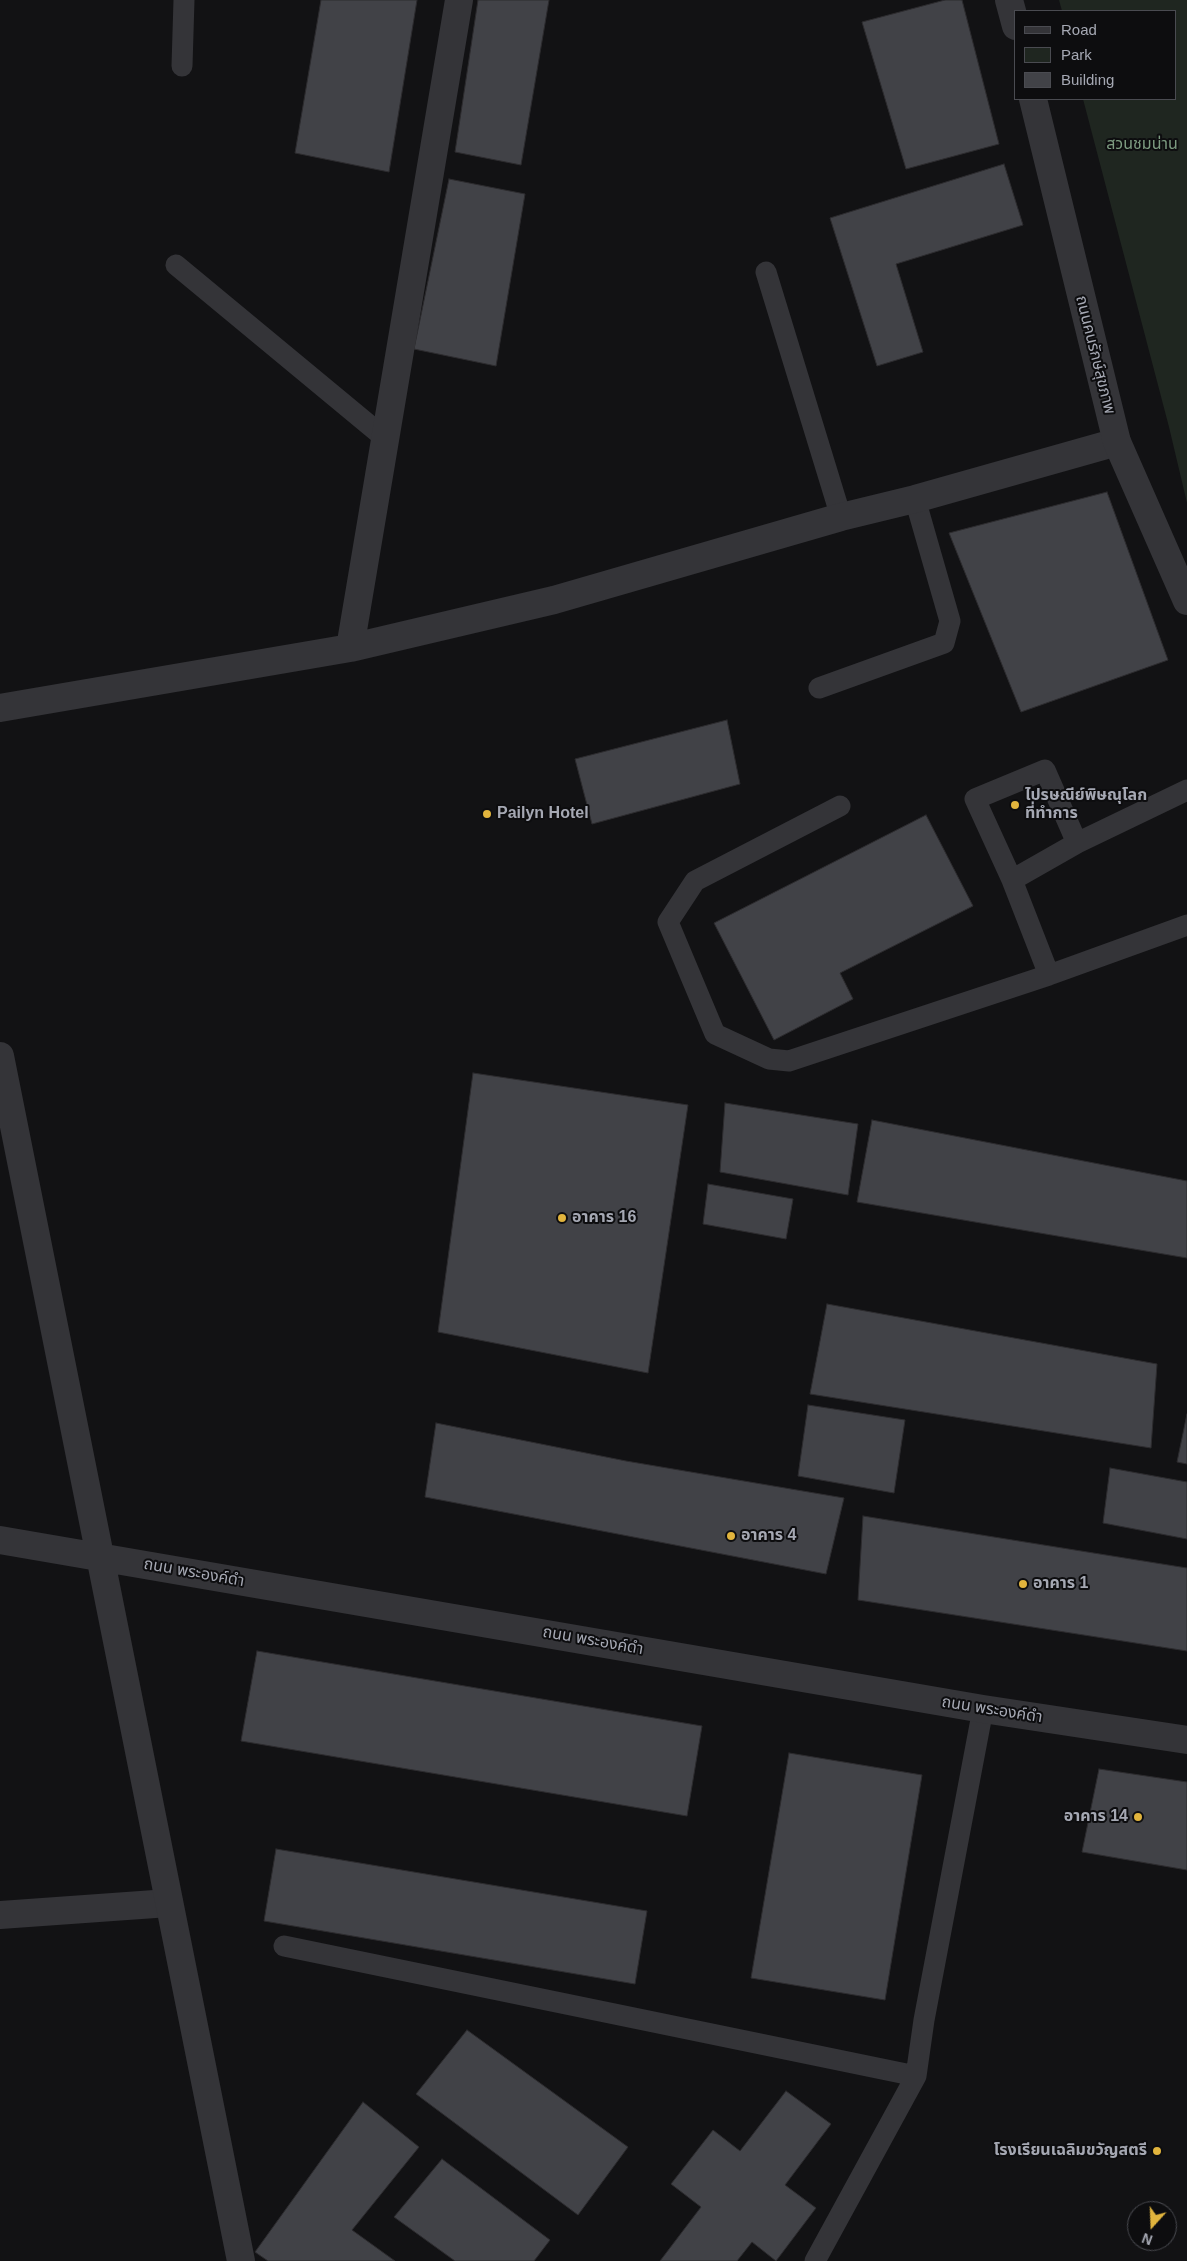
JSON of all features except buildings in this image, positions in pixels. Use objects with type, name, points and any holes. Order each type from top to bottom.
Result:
[{"type":"street","points":[[350,648],[459,0]]},
{"type":"street","points":[[1009,0],[1014,19]]},
{"type":"street","name":"ถนนคนรักษ์สุขภาพ","points":[[1033,100],[1117,442],[1187,601]]},
{"type":"street","points":[[0,708],[350,648],[554,600],[841,517],[1117,442]]},
{"type":"street","points":[[0,1056],[241,2261]]},
{"type":"street","name":"ถนน พระองค์ดำ","points":[[0,1540],[983,1708],[1187,1740]]},
{"type":"street","points":[[0,1915],[169,1903]]},
{"type":"lane","points":[[182,66],[184,0]]},
{"type":"lane","points":[[176,265],[386,439]]},
{"type":"lane","points":[[766,272],[841,517]]},
{"type":"lane","points":[[820,688],[944,643],[950,621],[915,498]]},
{"type":"lane","points":[[1049,975],[1012,880],[975,799],[1045,770],[1077,843]]},
{"type":"lane","points":[[1012,880],[1077,843],[1187,790]]},
{"type":"lane","points":[[840,806],[695,881],[668,922],[715,1034],[769,1059],[790,1061],[1049,975],[1187,925]]},
{"type":"lane","points":[[815,2261],[916,2076],[924,2020],[983,1708]]},
{"type":"lane","points":[[284,1946],[916,2076]]},
{"type":"green space","name":"สวนชมน่าน","points":[[1059,0],[1187,0],[1187,503],[1169,427],[1083,100],[1177,100],[1177,10],[1062,10]]},
{"type":"place","name":"ไปรษณีย์พิษณุโลก ที่ทำการ","points":[[1015,805]]},
{"type":"place","name":"Pailyn Hotel","points":[[487,814]]},
{"type":"place","name":"อาคาร 16","points":[[562,1218]]},
{"type":"place","name":"อาคาร 4","points":[[731,1536]]},
{"type":"place","name":"อาคาร 1","points":[[1023,1584]]},
{"type":"place","name":"อาคาร 14","points":[[1138,1817]]},
{"type":"place","name":"โรงเรียนเฉลิมขวัญสตรี","points":[[1157,2151]]}]
